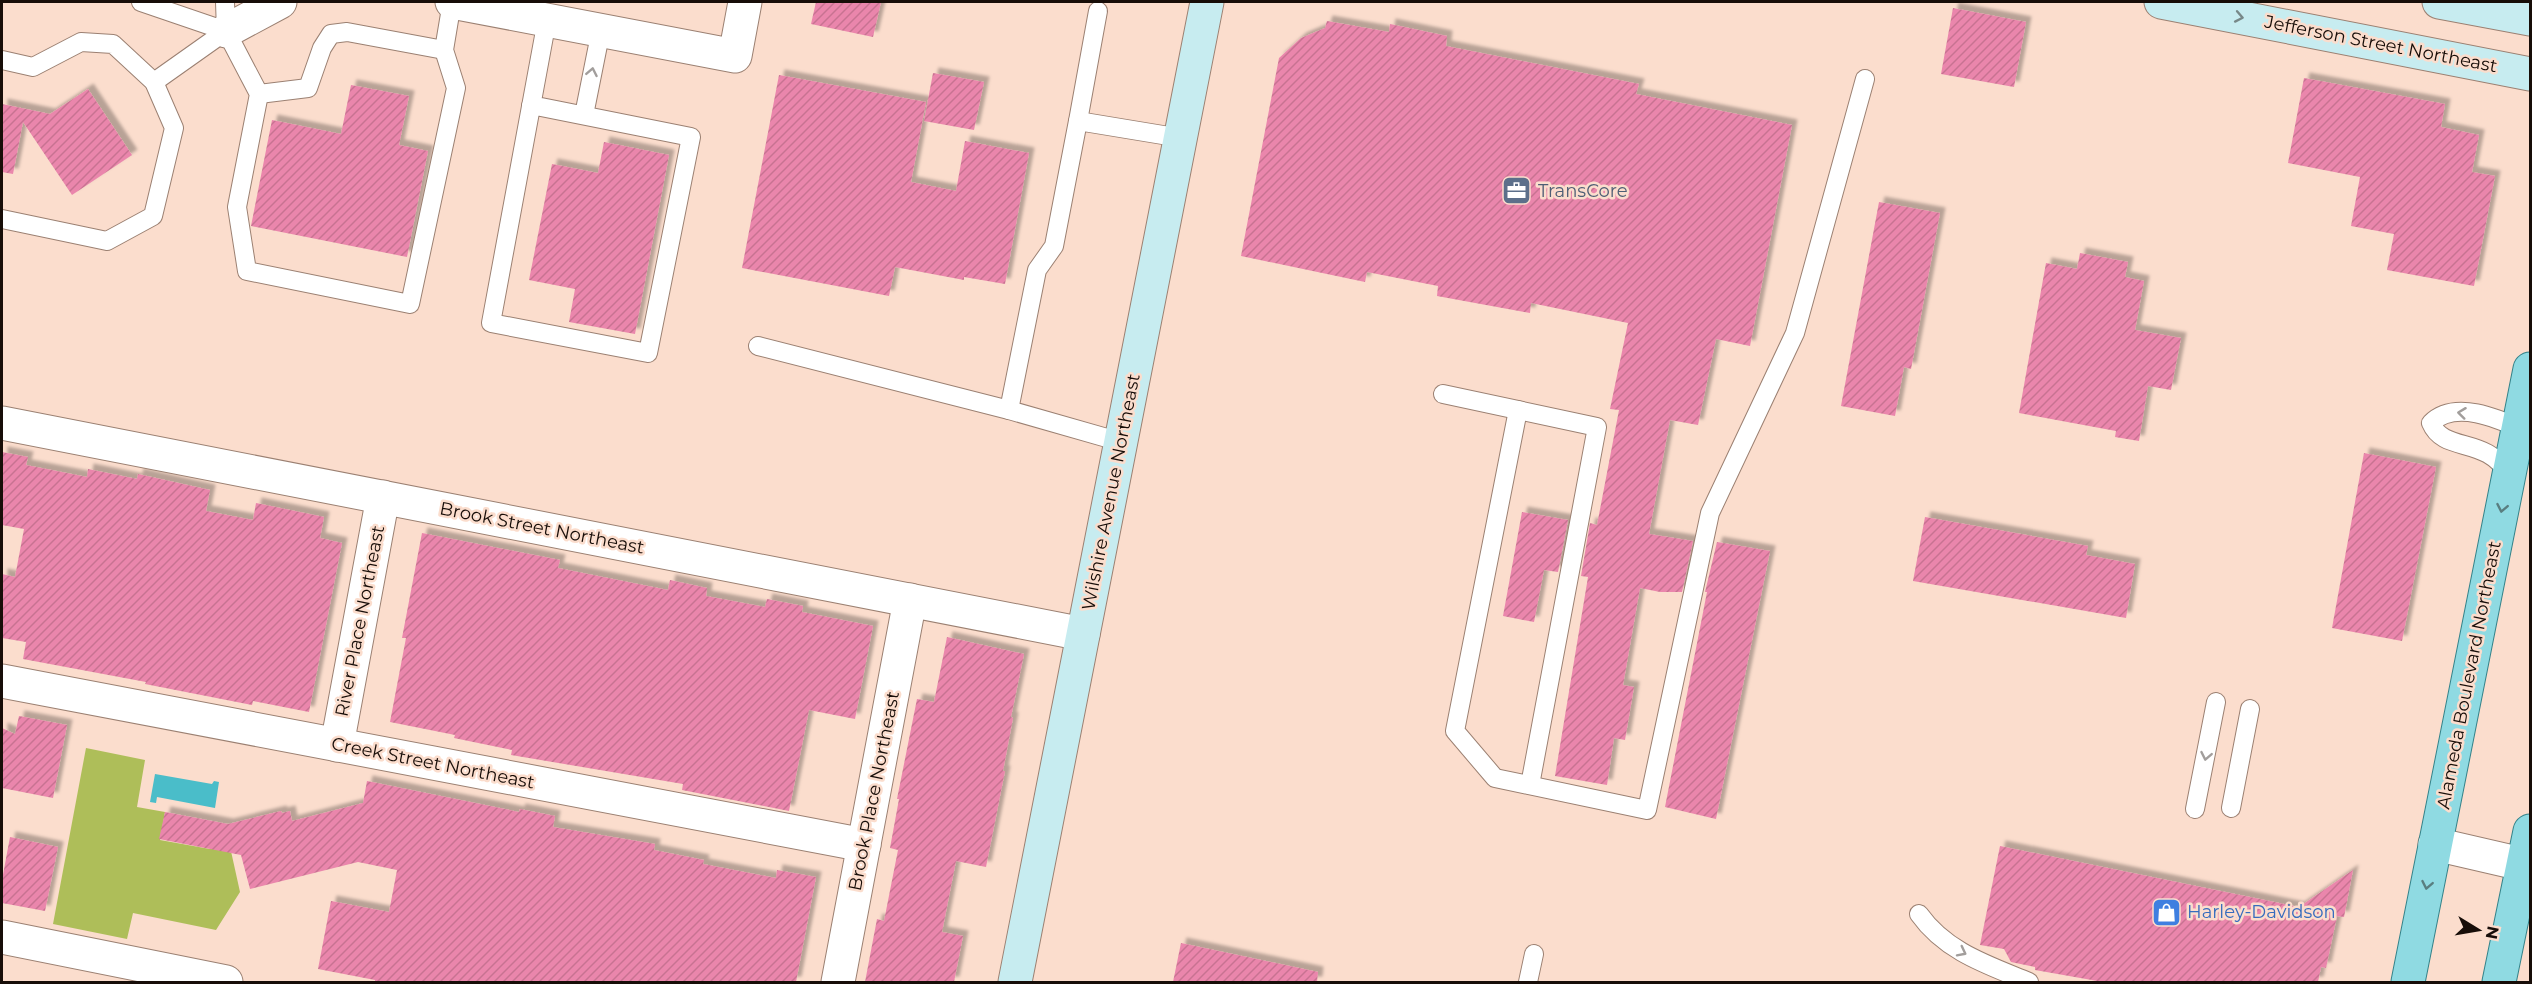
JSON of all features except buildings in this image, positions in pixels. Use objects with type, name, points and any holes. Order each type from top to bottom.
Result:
[{"type":"main road","name":"Alameda Boulevard Northeast","points":[[2408,982],[2509,475],[2524,430],[2530,369]]},
{"type":"main road","points":[[2499,982],[2527,865],[2530,831]]},
{"type":"street","points":[[225,16],[280,2]]},
{"type":"street","points":[[452,2],[735,56],[745,2]]},
{"type":"street","name":"Wilshire Avenue Northeast","points":[[1015,982],[1206,2]]},
{"type":"street","name":"Jefferson Street Northeast","points":[[2161,2],[2530,74]]},
{"type":"street","points":[[2439,2],[2530,19]]},
{"type":"street","name":"Brook Street Northeast","points":[[2,423],[1083,634]]},
{"type":"street","name":"River Place Northeast","points":[[336,745],[383,498]]},
{"type":"street","name":"Brook Place Northeast","points":[[838,982],[910,600]]},
{"type":"street","name":"Creek Street Northeast","points":[[2,681],[864,845]]},
{"type":"street","points":[[2435,844],[2527,865]]},
{"type":"street","points":[[2,937],[111,971],[226,982]]},
{"type":"lane","points":[[141,2],[225,16]]},
{"type":"lane","points":[[225,16],[259,94],[237,207],[247,271],[410,304],[456,88],[444,50],[452,2]]},
{"type":"lane","points":[[1009,410],[1037,270],[1054,246],[1098,11]]},
{"type":"lane","points":[[154,82],[225,16]]},
{"type":"lane","points":[[531,105],[691,137],[648,353],[491,323],[531,105],[547,20]]},
{"type":"lane","points":[[584,115],[601,30]]},
{"type":"lane","points":[[259,94],[308,88],[322,48],[331,34],[347,32],[444,50]]},
{"type":"lane","points":[[2,60],[33,67],[81,42],[113,44],[154,82],[174,128],[153,216],[107,241],[2,219]]},
{"type":"lane","points":[[1518,410],[1455,731],[1495,778],[1647,810],[1710,513],[1795,333],[1865,79]]},
{"type":"lane","points":[[1078,121],[1181,138]]},
{"type":"lane","points":[[758,346],[1009,410],[1121,442]]},
{"type":"lane","points":[[1443,394],[1597,427],[1530,785]]},
{"type":"lane","points":[[2509,475],[2503,465],[2487,452],[2441,437],[2434,431],[2431,423],[2438,416],[2456,411],[2482,416],[2524,430]]},
{"type":"lane","points":[[2195,809],[2216,702]]},
{"type":"lane","points":[[2230,808],[2250,709]]},
{"type":"lane","points":[[1919,914],[1938,938],[1953,948],[2029,982]]},
{"type":"lane","points":[[1528,982],[1533,954]]},
{"type":"green space","points":[[86,748],[145,760],[137,807],[165,812],[160,840],[210,849],[215,822],[225,824],[240,892],[216,930],[133,913],[127,939],[53,924]]},
{"type":"water","points":[[155,774],[212,784],[214,781],[219,782],[215,808],[157,797],[156,803],[150,802]]},
{"type":"place","name":"TransCore","points":[[1517,191]]},
{"type":"place","name":"Harley-Davidson","points":[[2166,912]]}]
